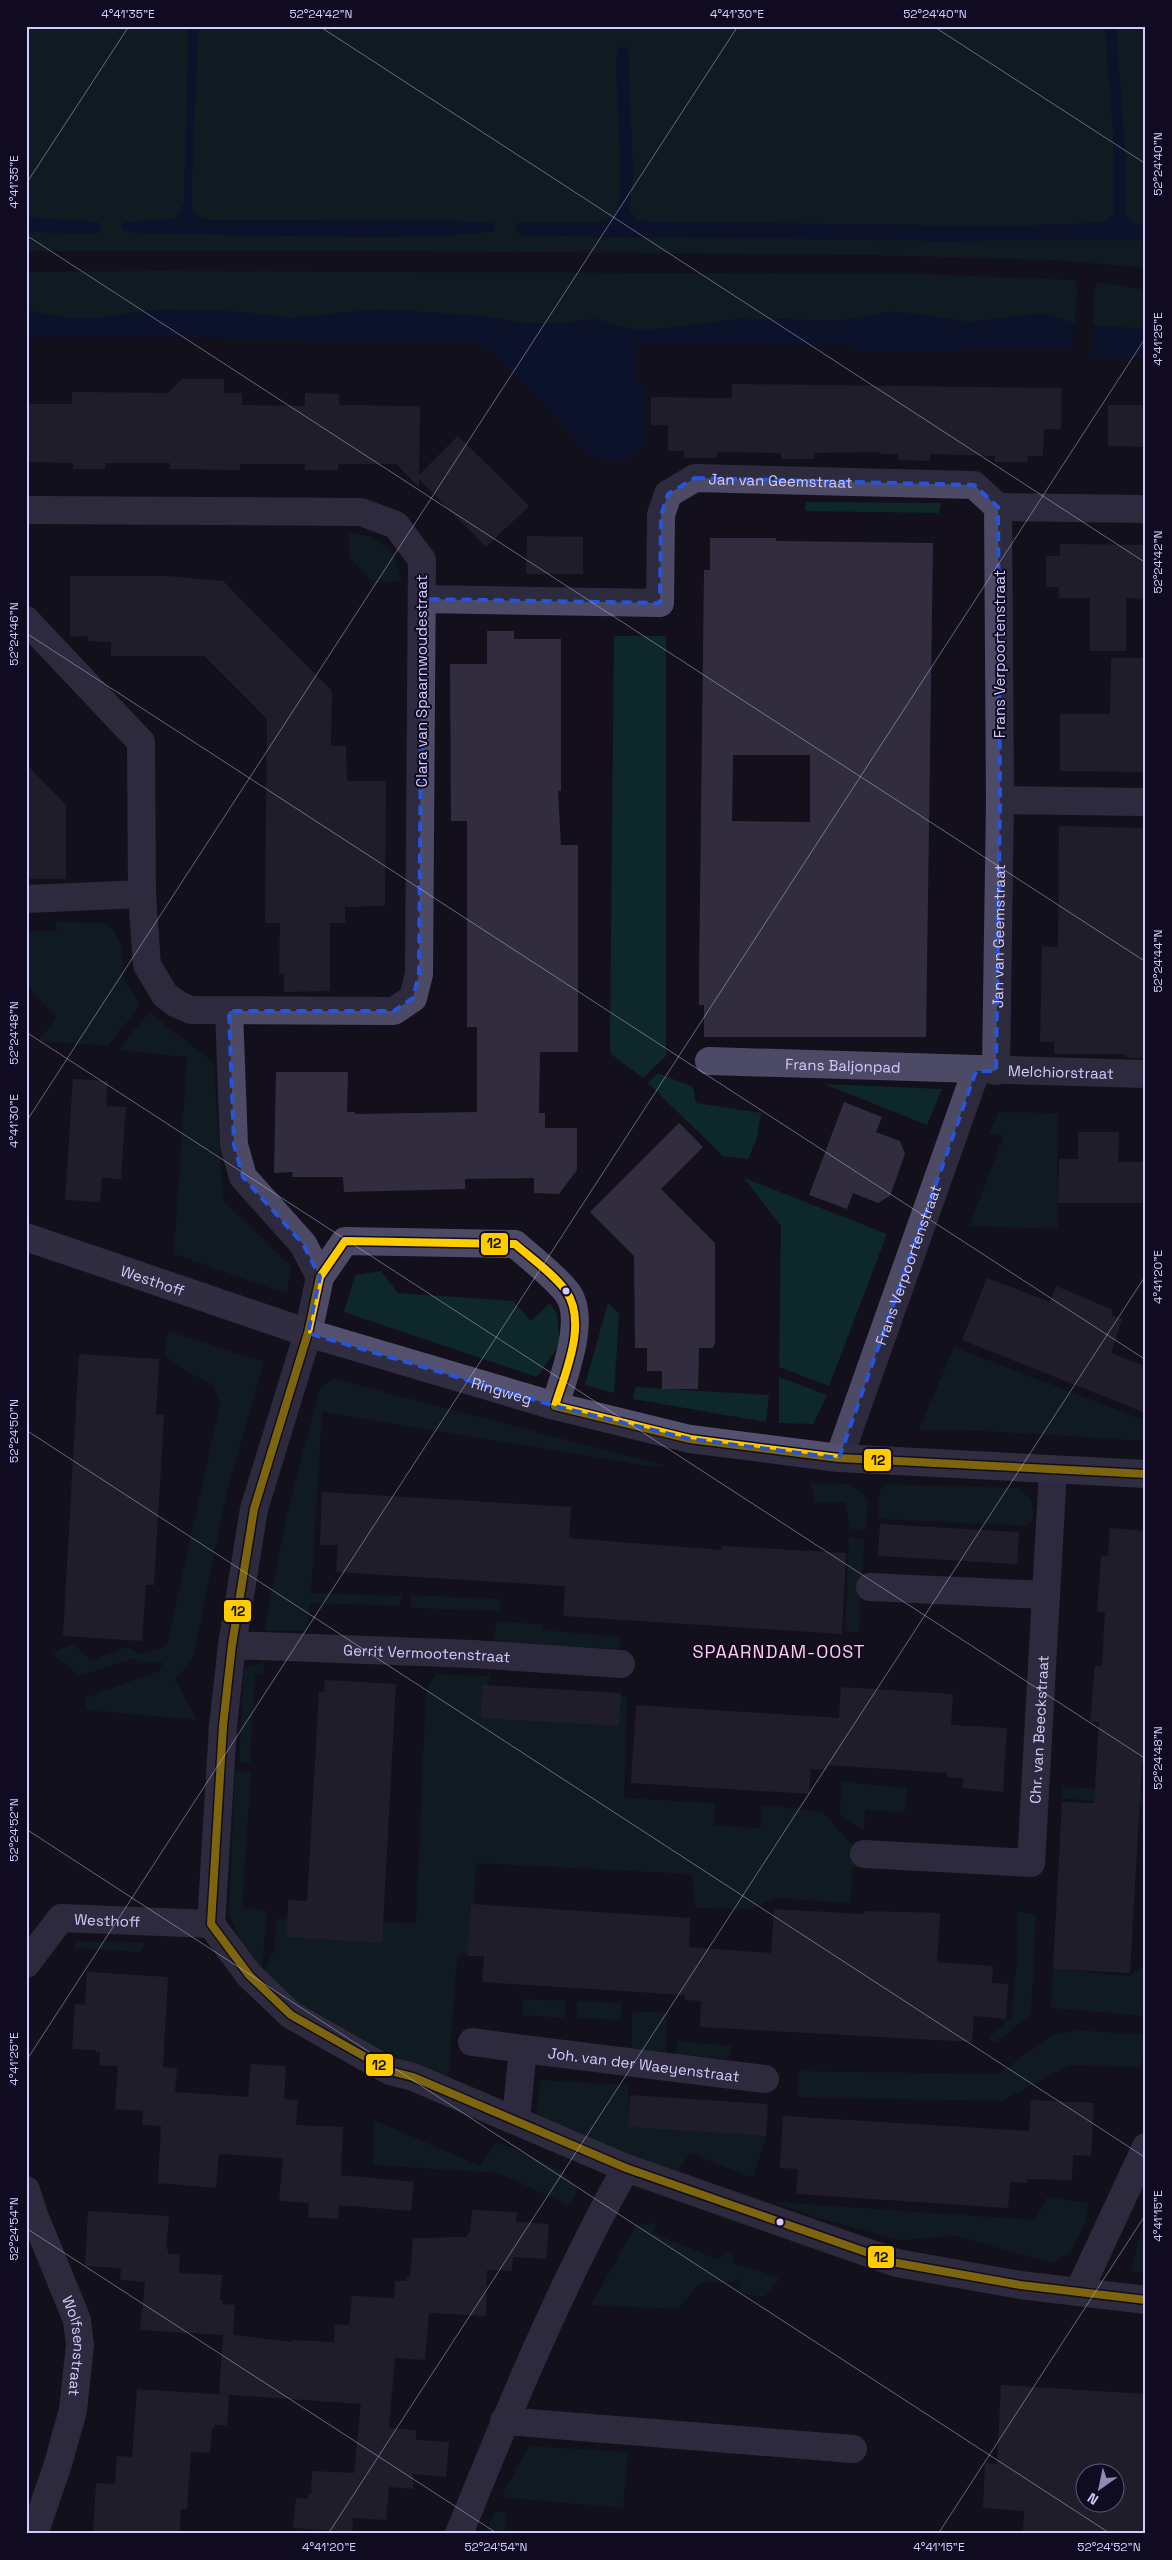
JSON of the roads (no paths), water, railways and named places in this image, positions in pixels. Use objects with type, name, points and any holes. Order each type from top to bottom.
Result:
[{"type":"street","name":"Jan van Geemstraat","points":[[422,599],[660,603],[661,515],[668,494],[696,478],[974,485],[998,507]]},
{"type":"street","points":[[998,507],[1146,509]]},
{"type":"street","name":"Frans Verpoortenstraat","points":[[998,507],[1000,800]]},
{"type":"street","name":"Clara van Spaarnwoudestraat","points":[[26,510],[361,512],[396,526],[422,560],[419,974],[413,998],[394,1011],[229,1011],[191,1010],[165,995],[147,965],[142,894],[141,742],[26,620]]},
{"type":"street","points":[[1000,800],[1146,802]]},
{"type":"street","name":"Jan van Geemstraat","points":[[986,1071],[1000,800]]},
{"type":"street","points":[[26,899],[142,894]]},
{"type":"street","points":[[229,1011],[234,1145],[243,1177],[304,1244],[320,1277]]},
{"type":"street","name":"Frans Baljonpad","points":[[708,1061],[986,1071]]},
{"type":"street","name":"Frans Verpoortenstraat","points":[[839,1458],[986,1071]]},
{"type":"street","name":"Melchiorstraat","points":[[986,1071],[1146,1074]]},
{"type":"street","name":"Westhoff","points":[[26,1237],[308,1333]]},
{"type":"street","points":[[555,1406],[571,1348],[576,1316],[568,1292],[515,1244],[345,1241],[320,1277],[308,1333],[254,1509],[232,1645],[223,1726],[211,1924],[249,1975],[291,2015],[390,2071],[413,2077],[516,2119],[626,2168],[897,2263],[1020,2285],[1079,2290],[1146,2300]]},
{"type":"street","name":"Ringweg","points":[[308,1333],[555,1406],[690,1439],[839,1458],[1146,1474]]},
{"type":"street","name":"Chr. van Beeckstraat","points":[[864,1854],[1031,1862],[1053,1470]]},
{"type":"street","points":[[870,1587],[1046,1595]]},
{"type":"street","name":"Gerrit Vermootenstraat","points":[[232,1645],[473,1654],[620,1664]]},
{"type":"street","name":"Westhoff","points":[[26,1964],[61,1918],[211,1924]]},
{"type":"street","name":"Joh. van der Waeyenstraat","points":[[472,2042],[765,2079]]},
{"type":"street","points":[[516,2119],[523,2049]]},
{"type":"street","points":[[1079,2290],[1146,2147]]},
{"type":"street","points":[[459,2534],[504,2421],[603,2210],[626,2168]]},
{"type":"street","name":"Wolfsenstraat","points":[[26,2190],[36,2222],[77,2320],[80,2345],[73,2410],[58,2464],[34,2534]]},
{"type":"street","points":[[504,2421],[853,2449]]},
{"type":"water","points":[[189,26],[198,26],[191,204],[192,209],[197,215],[204,219],[218,221],[489,222],[494,224],[494,231],[443,236],[392,237],[152,234],[123,231],[121,225],[125,222],[175,219],[184,203]]},
{"type":"water","points":[[1105,26],[1116,26],[1126,168],[1126,215],[1131,222],[1146,226],[1146,240],[937,241],[521,235],[515,231],[518,223],[595,223],[615,216],[618,208],[621,182],[617,74],[617,50],[620,47],[626,47],[628,54],[633,176],[629,211],[636,220],[649,222],[1009,226],[1101,223],[1112,216],[1114,211],[1113,129]]},
{"type":"water","points":[[26,217],[98,222],[101,228],[97,233],[26,232]]},
{"type":"water","points":[[161,309],[241,312],[290,318],[380,309],[482,316],[522,323],[556,323],[597,319],[629,329],[648,330],[737,319],[840,321],[892,311],[969,322],[1046,313],[1075,324],[1074,347],[964,347],[964,352],[855,351],[854,346],[636,343],[635,383],[645,384],[643,449],[626,461],[597,460],[591,456],[514,374],[493,354],[473,341],[341,342],[197,338],[26,337],[26,310],[66,318],[97,318]]},
{"type":"water","points":[[1093,325],[1146,329],[1146,357],[1092,357]]},
{"type":"district","name":"SPAARNDAM-OOST","points":[[779,1651]]}]
